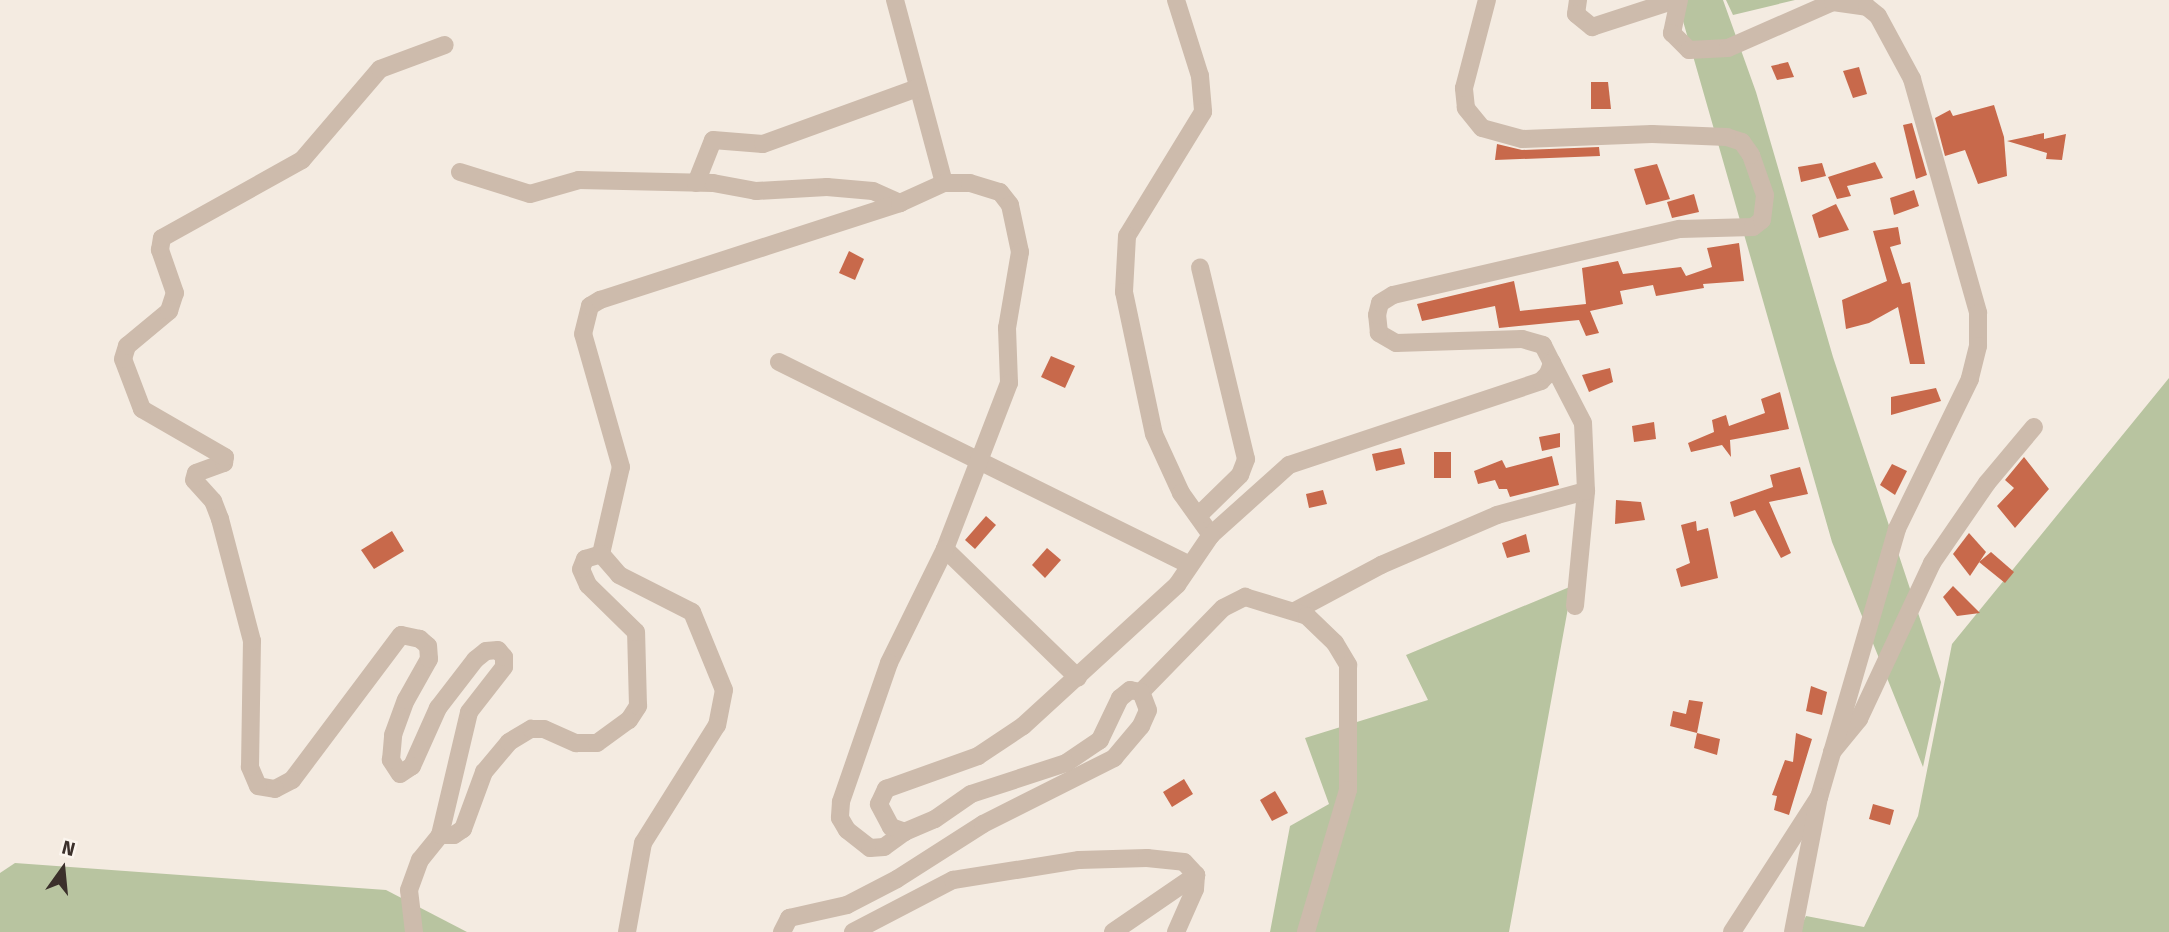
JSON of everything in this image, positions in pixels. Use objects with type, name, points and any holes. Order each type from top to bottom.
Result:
[{"type":"street","points":[[895,0],[944,183]]},
{"type":"street","points":[[1176,0],[1200,76],[1203,112],[1127,236],[1124,292],[1154,434],[1181,493],[1212,535]]},
{"type":"street","points":[[1487,0],[1464,88],[1466,108],[1482,128],[1522,139],[1652,134],[1727,137],[1742,142],[1751,155],[1765,195],[1762,220],[1753,227],[1680,229],[1392,295],[1380,303],[1379,333],[1396,343],[1522,339],[1543,345],[1583,423],[1586,491],[1575,606]]},
{"type":"street","points":[[1578,0],[1576,14],[1581,23],[1592,27],[1677,0],[1672,33],[1689,50],[1728,48],[1833,2],[1867,6],[1878,16],[1912,79],[1978,313],[1978,346],[1970,379],[1897,529],[1819,797],[1793,932]]},
{"type":"street","points":[[414,932],[409,890],[420,860],[440,835],[469,712],[504,667],[504,657],[498,650],[486,651],[475,660],[438,708],[412,766],[400,774],[391,760],[393,735],[406,700],[429,659],[428,646],[420,639],[401,635],[292,780],[275,789],[258,786],[250,767],[252,641],[220,519],[213,501],[194,480],[196,473],[224,463],[225,457],[142,409],[123,359],[127,346],[169,311],[174,293],[160,250],[162,238],[302,160],[380,69],[445,45]]},
{"type":"street","points":[[696,183],[713,139],[763,144],[918,88]]},
{"type":"street","points":[[460,172],[530,194],[579,180],[696,183],[756,191],[827,187],[873,191],[900,203]]},
{"type":"street","points":[[601,554],[621,467],[583,334],[590,306],[600,299],[900,203],[944,183],[978,184],[1000,192],[1010,205],[1020,252],[1007,328],[1009,383],[945,549],[888,663],[841,802],[841,818],[847,830],[870,848],[884,848],[905,832],[935,819],[971,794],[1066,763],[1100,740],[1119,698],[1130,690],[1140,692]]},
{"type":"street","points":[[1198,516],[1240,475],[1246,459],[1200,267]]},
{"type":"street","points":[[779,362],[977,463],[1091,514],[1189,565]]},
{"type":"street","points":[[905,832],[884,819],[879,804],[886,789],[978,756],[1023,726],[1177,585],[1212,535],[1289,465],[1541,381],[1552,363]]},
{"type":"street","points":[[1832,752],[1859,719],[1932,563],[1987,483],[2034,427]]},
{"type":"street","points":[[1295,611],[1369,570],[1497,515],[1586,491]]},
{"type":"street","points":[[945,549],[1078,678]]},
{"type":"street","points":[[440,835],[454,835],[463,829],[484,772],[509,741],[531,729],[544,729],[576,743],[597,743],[629,720],[638,706],[636,632],[588,585],[581,569],[585,559],[601,554]]},
{"type":"street","points":[[601,554],[619,575],[692,612],[724,690],[718,725],[643,843],[627,932]]},
{"type":"street","points":[[1140,692],[1234,602],[1245,597],[1295,611],[1327,632],[1348,665],[1349,790],[1306,932]]},
{"type":"street","points":[[782,932],[789,918],[847,905],[897,879],[983,824],[1099,769],[1141,726],[1147,710],[1140,692]]},
{"type":"street","points":[[1732,932],[1819,797]]},
{"type":"street","points":[[853,932],[953,880],[1000,869],[1079,860],[1147,858],[1184,862],[1196,875],[1195,889],[1176,932]]},
{"type":"street","points":[[1113,932],[1196,875]]},
{"type":"green space","points":[[1677,0],[1723,0],[1756,92],[1833,357],[1941,682],[1923,767],[1832,542]]},
{"type":"green space","points":[[1726,0],[1795,0],[1733,15]]},
{"type":"green space","points":[[2169,378],[2169,932],[1798,932],[1806,916],[1864,927],[1918,816],[1952,644]]},
{"type":"green space","points":[[1572,586],[1509,932],[1270,932],[1290,826],[1329,804],[1305,738],[1428,700],[1406,655]]},
{"type":"green space","points":[[15,863],[386,890],[467,932],[0,932],[0,873]]},
{"type":"building","points":[[1788,62],[1794,77],[1777,80],[1771,66]]},
{"type":"building","points":[[1859,67],[1867,94],[1853,98],[1843,71]]},
{"type":"building","points":[[1591,82],[1608,82],[1611,109],[1591,109]]},
{"type":"building","points":[[1994,105],[2004,137],[2007,176],[1978,184],[1965,150],[1945,156],[1935,118],[1950,110],[1953,116]]},
{"type":"building","points":[[1912,123],[1927,175],[1916,179],[1903,125]]},
{"type":"building","points":[[2044,133],[2044,139],[2066,134],[2062,160],[2046,159],[2047,153],[2007,141]]},
{"type":"building","points":[[1497,144],[1522,150],[1599,147],[1600,156],[1495,160]]},
{"type":"building","points":[[1875,162],[1883,178],[1847,186],[1851,196],[1837,199],[1828,177]]},
{"type":"building","points":[[1822,163],[1826,176],[1801,182],[1798,167]]},
{"type":"building","points":[[1657,164],[1670,199],[1646,205],[1634,169]]},
{"type":"building","points":[[1914,190],[1919,206],[1894,215],[1890,198]]},
{"type":"building","points":[[1694,194],[1699,212],[1672,218],[1667,202]]},
{"type":"building","points":[[1836,204],[1849,230],[1819,238],[1812,215]]},
{"type":"building","points":[[1898,227],[1901,244],[1890,247],[1902,284],[1910,282],[1925,364],[1910,364],[1898,307],[1869,323],[1846,329],[1842,300],[1887,281],[1873,231]]},
{"type":"building","points":[[1739,243],[1744,281],[1703,284],[1704,288],[1656,296],[1653,285],[1620,291],[1623,304],[1590,311],[1599,333],[1586,336],[1579,320],[1499,328],[1495,306],[1422,321],[1417,304],[1514,281],[1520,311],[1586,304],[1582,268],[1618,261],[1623,274],[1681,267],[1686,276],[1712,267],[1707,248]]},
{"type":"building","points":[[849,251],[864,259],[855,280],[839,273]]},
{"type":"building","points":[[1051,356],[1075,366],[1065,388],[1041,377]]},
{"type":"building","points":[[1610,368],[1613,382],[1589,392],[1582,375]]},
{"type":"building","points":[[1936,388],[1941,401],[1891,415],[1891,397]]},
{"type":"building","points":[[1780,392],[1789,429],[1730,440],[1731,457],[1722,445],[1691,452],[1688,443],[1714,432],[1712,420],[1726,415],[1729,426],[1765,413],[1761,399]]},
{"type":"building","points":[[1654,422],[1656,439],[1634,442],[1632,426]]},
{"type":"building","points":[[1560,433],[1560,447],[1542,451],[1539,437]]},
{"type":"building","points":[[1401,448],[1405,464],[1376,471],[1372,454]]},
{"type":"building","points":[[1434,452],[1451,452],[1451,478],[1434,478]]},
{"type":"building","points":[[1552,456],[1559,485],[1510,497],[1507,489],[1499,489],[1495,480],[1478,484],[1474,471],[1502,460],[1506,468]]},
{"type":"building","points":[[2024,457],[2049,489],[2015,528],[1997,506],[2014,488],[2005,480]]},
{"type":"building","points":[[1892,464],[1907,471],[1895,495],[1880,485]]},
{"type":"building","points":[[1800,467],[1808,494],[1769,502],[1791,553],[1781,558],[1755,510],[1734,517],[1730,502],[1773,487],[1770,475]]},
{"type":"building","points":[[1323,490],[1327,504],[1309,508],[1306,494]]},
{"type":"building","points":[[1616,500],[1641,502],[1645,520],[1615,524]]},
{"type":"building","points":[[986,516],[996,525],[975,549],[965,540]]},
{"type":"building","points":[[1696,521],[1697,531],[1708,528],[1718,578],[1681,587],[1676,569],[1690,563],[1681,525]]},
{"type":"building","points":[[392,531],[404,551],[374,569],[361,550]]},
{"type":"building","points":[[1969,533],[1986,552],[1970,576],[1953,554]]},
{"type":"building","points":[[1526,534],[1530,552],[1507,558],[1502,543]]},
{"type":"building","points":[[1047,548],[1061,560],[1045,578],[1032,565]]},
{"type":"building","points":[[1991,552],[2014,572],[2005,583],[1979,562]]},
{"type":"building","points":[[1953,586],[1980,613],[1957,616],[1943,597]]},
{"type":"building","points":[[1811,686],[1827,692],[1822,715],[1806,711]]},
{"type":"building","points":[[1689,700],[1703,702],[1697,733],[1670,726],[1673,711],[1686,714]]},
{"type":"building","points":[[1697,733],[1720,739],[1717,755],[1694,748]]},
{"type":"building","points":[[1796,733],[1812,739],[1789,815],[1774,810],[1777,796],[1772,795],[1785,760],[1793,762]]},
{"type":"building","points":[[1184,779],[1193,794],[1172,807],[1163,792]]},
{"type":"building","points":[[1275,791],[1288,813],[1272,821],[1260,800]]},
{"type":"building","points":[[1873,804],[1894,810],[1890,825],[1869,819]]}]
